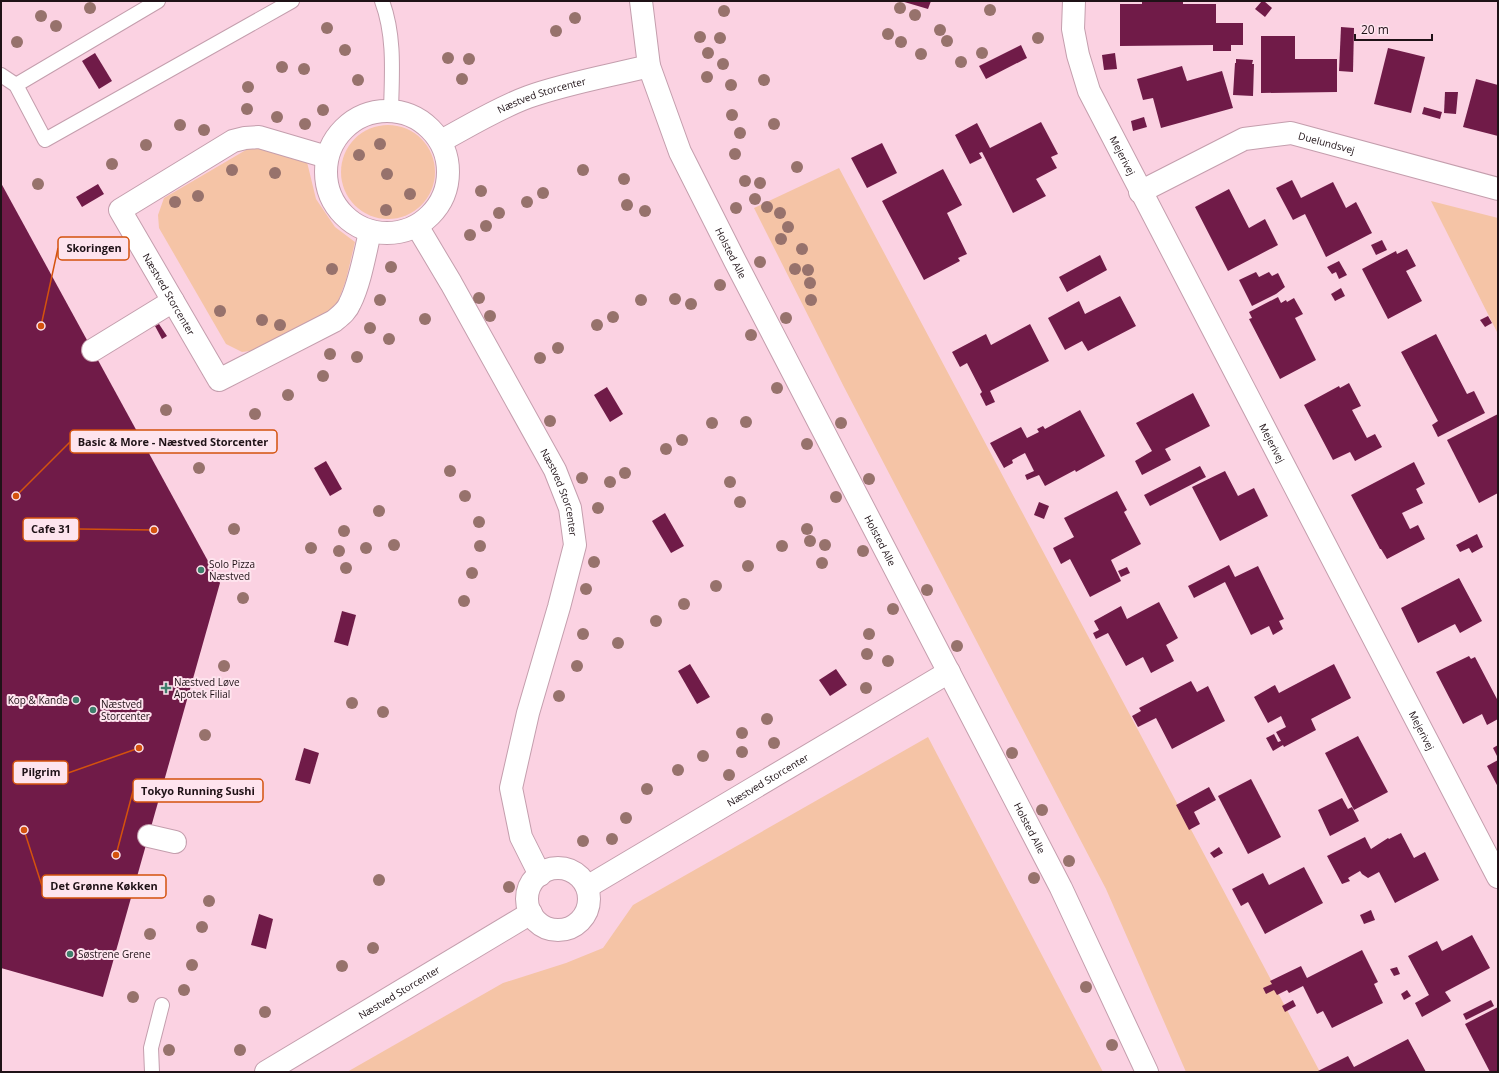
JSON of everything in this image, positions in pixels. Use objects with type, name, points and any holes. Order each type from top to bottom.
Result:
[{"type":"street","name":"Holsted Alle","points":[[641,1],[649,66],[680,152],[1061,888],[1147,1072]]},
{"type":"street","name":"Mejerivej","points":[[1074,1],[1073,29],[1078,55],[1089,91],[1140,192],[1498,878]]},
{"type":"street","name":"Næstved Storcenter","points":[[441,141],[503,107],[529,97],[575,83],[649,66]]},
{"type":"street","points":[[391,110],[417,118],[428,125],[441,141],[448,159],[449,179],[443,198],[432,214],[417,226],[402,232],[386,234],[370,232],[353,223],[339,211],[330,194],[325,176],[327,157],[336,138],[350,122],[370,112],[391,110]]},
{"type":"street","name":"Duelundsvej","points":[[1140,192],[1244,139],[1291,133],[1498,189]]},
{"type":"street","name":"Næstved Storcenter","points":[[327,157],[259,137],[233,141],[120,210],[219,380],[334,321],[344,313],[350,303],[362,266],[370,232]]},
{"type":"street","name":"Næstved Storcenter","points":[[417,226],[451,283],[556,470],[570,508],[575,545],[528,713],[510,788],[521,837],[540,875]]},
{"type":"street","points":[[93,350],[173,301]]},
{"type":"street","name":"Næstved Storcenter","points":[[587,887],[949,672]]},
{"type":"street","points":[[149,836],[175,842]]},
{"type":"street","points":[[557,868],[566,870],[578,876],[587,887],[589,897],[588,908],[584,918],[576,925],[566,929],[556,930],[545,928],[531,913],[528,903],[528,892],[532,882],[548,870],[557,868]]},
{"type":"street","name":"Næstved Storcenter","points":[[266,1072],[531,913]]},
{"type":"lane","points":[[16,84],[158,1]]},
{"type":"lane","points":[[1,75],[16,84],[46,140],[292,1]]},
{"type":"lane","points":[[382,1],[386,14],[393,61],[391,110]]},
{"type":"lane","points":[[152,1072],[151,1048],[162,1005]]},
{"type":"shaded area","points":[[388,125],[406,129],[421,139],[431,154],[435,172],[431,190],[421,205],[406,215],[388,219],[370,215],[355,205],[345,190],[341,172],[345,154],[355,139],[370,129]]},
{"type":"shaded area","points":[[251,147],[276,152],[307,162],[316,199],[335,227],[355,242],[346,280],[336,307],[258,350],[242,352],[226,344],[159,228],[158,215],[164,198]]},
{"type":"shaded area","points":[[839,168],[1320,1072],[1186,1072],[1106,889],[844,387],[754,208]]},
{"type":"shaded area","points":[[1431,201],[1498,218],[1498,334]]},
{"type":"shaded area","points":[[928,737],[1103,1072],[347,1072],[503,983],[566,963],[603,948],[633,905]]},
{"type":"building","points":[[901,1],[931,1],[928,9]]},
{"type":"building","points":[[1142,1],[1183,1],[1183,4],[1216,4],[1216,23],[1243,23],[1243,45],[1231,45],[1231,51],[1213,51],[1213,45],[1120,46],[1120,4],[1142,4]]},
{"type":"building","points":[[1262,1],[1272,8],[1265,17],[1255,9]]},
{"type":"building","points":[[1341,27],[1354,28],[1353,72],[1339,71]]},
{"type":"building","points":[[1261,36],[1295,36],[1295,59],[1337,59],[1337,92],[1261,93]]},
{"type":"building","points":[[1021,45],[1027,58],[986,79],[979,66]]},
{"type":"building","points":[[1388,48],[1425,57],[1411,113],[1374,104]]},
{"type":"building","points":[[95,53],[112,81],[99,89],[82,61]]},
{"type":"building","points":[[1115,53],[1117,69],[1104,70],[1102,55]]},
{"type":"building","points":[[1236,59],[1253,60],[1253,96],[1233,95]]},
{"type":"building","points":[[1182,66],[1187,81],[1222,71],[1233,108],[1161,128],[1153,98],[1143,100],[1137,79]]},
{"type":"building","points":[[1476,79],[1498,85],[1498,136],[1463,127]]},
{"type":"building","points":[[1445,92],[1458,92],[1456,114],[1444,113]]},
{"type":"building","points":[[1424,107],[1442,112],[1440,119],[1422,114]]},
{"type":"building","points":[[1144,117],[1147,127],[1133,131],[1131,121]]},
{"type":"building","points":[[1041,122],[1058,154],[1051,157],[1057,168],[1036,179],[1046,196],[1013,213],[982,152],[979,153],[982,158],[970,164],[955,135],[977,123],[990,148]]},
{"type":"building","points":[[882,143],[897,173],[867,188],[851,158]]},
{"type":"building","points":[[943,169],[962,205],[947,213],[967,254],[958,258],[960,261],[924,280],[882,201]]},
{"type":"building","points":[[1292,180],[1301,198],[1333,182],[1346,208],[1356,202],[1372,233],[1326,257],[1305,214],[1293,220],[1276,188]]},
{"type":"building","name":"Næstved Storcenter","points":[[1,183],[220,583],[103,997],[1,968]]},
{"type":"building","points":[[98,184],[104,194],[82,207],[76,197]]},
{"type":"building","points":[[1229,189],[1249,228],[1265,219],[1278,245],[1228,271],[1195,207]]},
{"type":"building","points":[[1382,240],[1387,250],[1376,255],[1371,245]]},
{"type":"building","points":[[1407,249],[1416,266],[1406,271],[1422,301],[1388,319],[1362,269],[1396,251],[1397,254]]},
{"type":"building","points":[[1100,255],[1107,270],[1067,292],[1059,277]]},
{"type":"building","points":[[1339,261],[1347,275],[1339,279],[1336,272],[1332,274],[1327,267]]},
{"type":"building","points":[[1256,272],[1259,277],[1269,272],[1272,276],[1278,273],[1285,287],[1276,294],[1252,306],[1239,280]]},
{"type":"building","points":[[1341,288],[1345,296],[1335,301],[1331,294]]},
{"type":"building","points":[[1120,296],[1136,326],[1088,351],[1082,341],[1065,350],[1048,318],[1079,301],[1085,314]]},
{"type":"building","points":[[1278,297],[1281,303],[1286,300],[1287,302],[1294,298],[1303,314],[1295,318],[1316,360],[1280,379],[1249,319],[1252,318],[1249,312]]},
{"type":"building","points":[[1488,316],[1492,323],[1485,327],[1480,320]]},
{"type":"building","points":[[159,324],[167,336],[162,339],[155,326]]},
{"type":"building","points":[[1030,324],[1049,361],[990,391],[995,402],[986,406],[980,394],[982,392],[967,363],[960,367],[952,352],[986,334],[991,345]]},
{"type":"building","points":[[1436,334],[1467,394],[1474,391],[1485,413],[1438,437],[1432,425],[1438,421],[1401,352]]},
{"type":"building","points":[[1349,383],[1361,406],[1352,410],[1367,438],[1375,434],[1382,447],[1355,461],[1350,452],[1333,460],[1304,405],[1339,386],[1340,388]]},
{"type":"building","points":[[607,387],[623,414],[610,422],[594,395]]},
{"type":"building","points":[[1193,393],[1210,426],[1165,449],[1171,460],[1142,475],[1135,461],[1152,451],[1136,423]]},
{"type":"building","points":[[1080,410],[1105,456],[1076,472],[1075,470],[1045,486],[1039,475],[1027,480],[1025,475],[1034,471],[1025,453],[1012,460],[1013,463],[1004,468],[990,443],[1021,427],[1027,438],[1039,432],[1037,429],[1043,426],[1045,429]]},
{"type":"building","points":[[1498,414],[1498,493],[1479,503],[1447,440]]},
{"type":"building","points":[[326,461],[342,489],[330,496],[314,468]]},
{"type":"building","points":[[1414,462],[1425,484],[1416,489],[1423,503],[1402,513],[1410,529],[1418,525],[1425,539],[1387,559],[1351,495]]},
{"type":"building","points":[[1200,466],[1206,477],[1150,506],[1144,495]]},
{"type":"building","points":[[1225,471],[1238,496],[1254,488],[1268,516],[1220,541],[1192,487]]},
{"type":"building","points":[[1117,491],[1127,510],[1124,512],[1141,544],[1111,560],[1121,581],[1090,597],[1070,559],[1061,564],[1053,548],[1074,537],[1064,518]]},
{"type":"building","points":[[1039,502],[1049,506],[1044,519],[1034,515]]},
{"type":"building","points":[[665,513],[684,546],[671,553],[652,521]]},
{"type":"building","points":[[1477,534],[1483,547],[1472,553],[1469,548],[1460,552],[1456,545]]},
{"type":"building","points":[[1229,565],[1235,577],[1258,566],[1284,619],[1279,621],[1283,629],[1273,635],[1269,626],[1251,635],[1225,582],[1194,598],[1188,586]]},
{"type":"building","points":[[1127,567],[1130,573],[1121,577],[1118,571]]},
{"type":"building","points":[[1459,578],[1482,621],[1460,633],[1455,624],[1418,643],[1401,608]]},
{"type":"building","points":[[1159,602],[1178,638],[1166,645],[1174,661],[1151,673],[1143,657],[1126,666],[1108,633],[1096,639],[1093,633],[1099,630],[1094,621],[1121,606],[1127,619]]},
{"type":"building","points":[[342,611],[356,615],[348,646],[334,642]]},
{"type":"building","points":[[1469,656],[1471,659],[1475,657],[1498,701],[1498,719],[1487,725],[1482,714],[1463,724],[1436,672]]},
{"type":"building","points":[[690,664],[710,697],[697,704],[678,671]]},
{"type":"building","points":[[1334,664],[1351,698],[1311,719],[1316,730],[1284,747],[1283,745],[1273,751],[1266,738],[1274,734],[1278,742],[1281,741],[1276,732],[1286,727],[1281,716],[1268,723],[1254,697],[1275,685],[1279,693]]},
{"type":"building","points":[[836,669],[847,685],[830,696],[819,680]]},
{"type":"building","points":[[1191,681],[1197,692],[1208,686],[1225,721],[1172,749],[1156,718],[1138,727],[1132,716],[1141,711],[1139,708]]},
{"type":"building","points":[[1358,736],[1388,792],[1354,810],[1325,753]]},
{"type":"building","points":[[1498,745],[1498,758],[1493,748]]},
{"type":"building","points":[[304,748],[319,753],[310,784],[295,780]]},
{"type":"building","points":[[1498,760],[1498,787],[1487,766]]},
{"type":"building","points":[[1251,779],[1281,837],[1248,854],[1218,796]]},
{"type":"building","points":[[1209,787],[1216,800],[1194,812],[1200,824],[1189,830],[1176,805]]},
{"type":"building","points":[[1342,798],[1348,809],[1352,807],[1359,821],[1330,836],[1318,810]]},
{"type":"building","points":[[1401,833],[1414,858],[1425,852],[1439,880],[1395,903],[1379,872],[1368,878],[1360,871],[1348,878],[1350,881],[1342,884],[1327,856],[1365,837],[1371,849],[1388,838],[1389,839]]},
{"type":"building","points":[[1219,847],[1223,853],[1214,858],[1210,853]]},
{"type":"building","points":[[1304,867],[1323,903],[1265,934],[1248,902],[1241,906],[1232,889],[1263,873],[1269,885]]},
{"type":"building","points":[[1371,910],[1375,920],[1364,924],[1360,915]]},
{"type":"building","points":[[259,914],[273,919],[266,949],[251,945]]},
{"type":"building","points":[[1472,935],[1490,968],[1445,992],[1451,1001],[1422,1017],[1415,1003],[1429,995],[1408,956],[1437,941],[1442,951]]},
{"type":"building","points":[[1362,950],[1378,982],[1374,984],[1383,1003],[1332,1028],[1323,1011],[1317,1014],[1303,986],[1289,993],[1287,990],[1277,995],[1274,990],[1266,994],[1263,988],[1272,984],[1270,981],[1301,966],[1307,978]]},
{"type":"building","points":[[1397,967],[1400,974],[1394,976],[1390,969]]},
{"type":"building","points":[[1407,990],[1411,996],[1404,1000],[1401,994]]},
{"type":"building","points":[[1293,1000],[1296,1006],[1285,1012],[1282,1006]]},
{"type":"building","points":[[1491,1000],[1494,1006],[1466,1020],[1463,1014]]},
{"type":"building","points":[[1498,1007],[1498,1072],[1490,1072],[1465,1024]]},
{"type":"building","points":[[1408,1039],[1426,1072],[1316,1072],[1348,1056],[1354,1067]]},
{"type":"place","name":"Skoringen","points":[[41,326]]},
{"type":"place","name":"Basic & More - Næstved Storcenter","points":[[16,496]]},
{"type":"place","name":"Cafe 31","points":[[154,530]]},
{"type":"place","name":"Solo Pizza Næstved","points":[[201,570]]},
{"type":"place","name":"Næstved Løve Apotek Filial","points":[[166,688]]},
{"type":"place","name":"Kop & Kande","points":[[76,700]]},
{"type":"place","name":"Næstved Storcenter","points":[[93,710]]},
{"type":"place","name":"Pilgrim","points":[[139,748]]},
{"type":"place","name":"Det Grønne Køkken","points":[[24,830]]},
{"type":"place","name":"Tokyo Running Sushi","points":[[116,855]]},
{"type":"place","name":"Søstrene Grene","points":[[70,954]]}]
